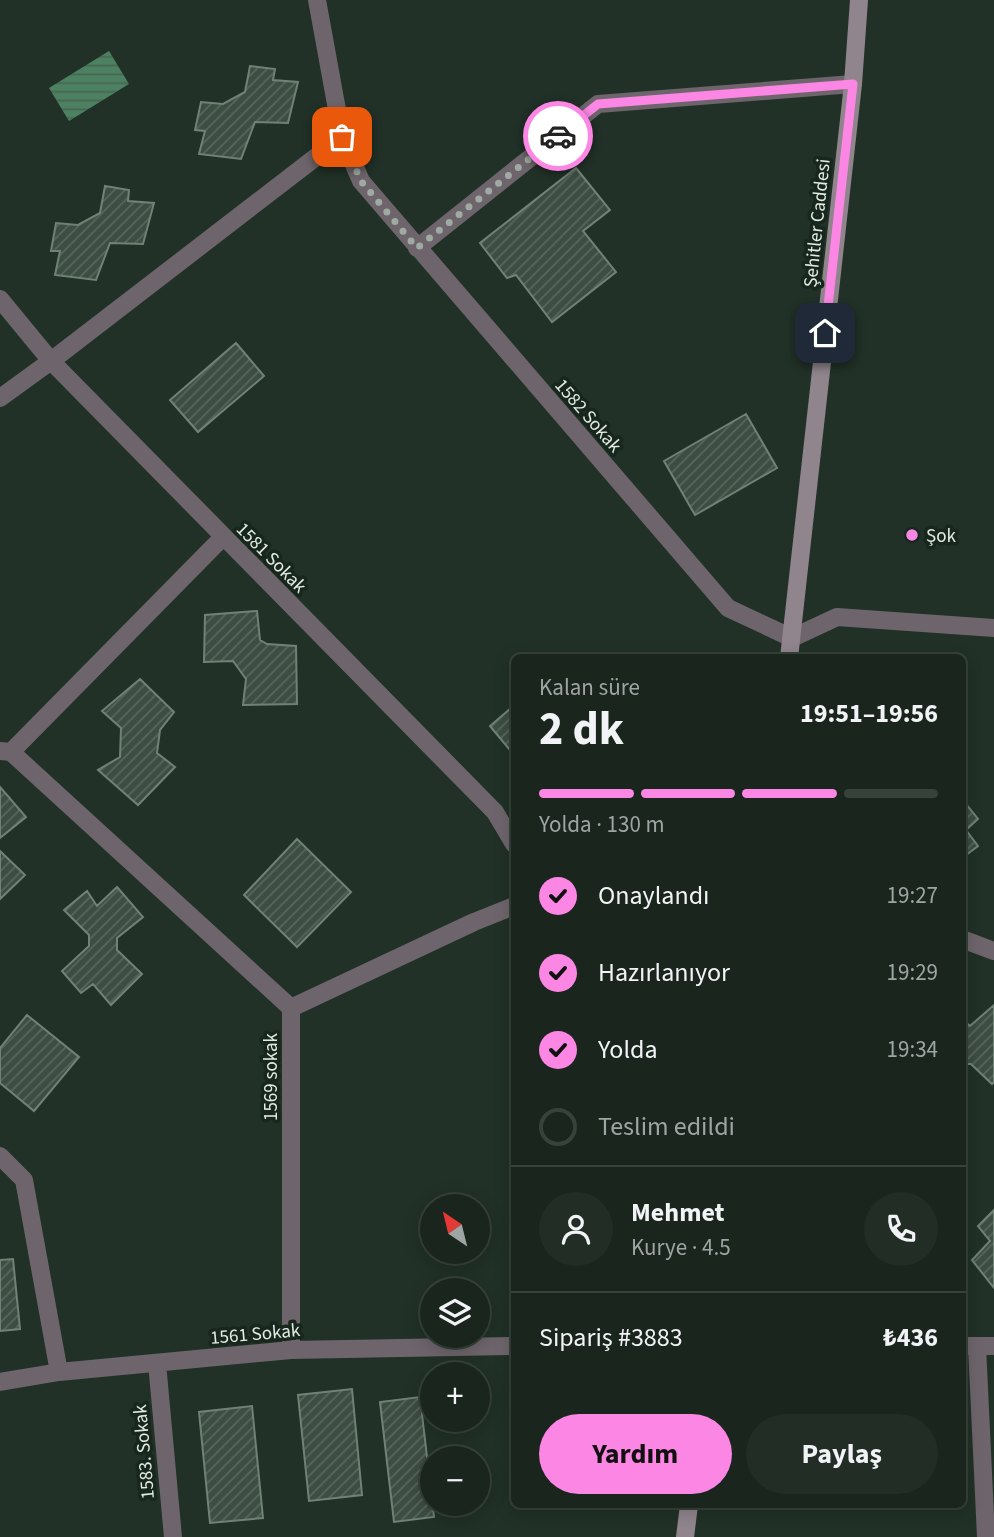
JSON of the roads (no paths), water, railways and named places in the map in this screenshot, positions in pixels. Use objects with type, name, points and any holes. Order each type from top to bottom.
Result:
[{"type":"street","name":"1582 Sokak","points":[[317,0],[342,137],[361,181],[729,608],[792,638]]},
{"type":"street","name":"Şehitler Caddesi","points":[[790,654],[853,84],[859,0]]},
{"type":"street","points":[[417,248],[598,104],[853,84]]},
{"type":"street","points":[[0,398],[342,137]]},
{"type":"street","name":"1581 Sokak","points":[[0,299],[51,361],[495,812],[511,839]]},
{"type":"street","points":[[223,537],[6,752],[291,1009]]},
{"type":"street","points":[[792,638],[837,617],[994,628]]},
{"type":"street","name":"1569 sokak","points":[[291,1350],[291,1009],[474,922],[511,907]]},
{"type":"street","points":[[966,940],[994,951]]},
{"type":"street","points":[[0,1156],[24,1180],[59,1373]]},
{"type":"street","name":"1561 Sokak","points":[[0,1382],[59,1373],[291,1350],[511,1346]]},
{"type":"street","points":[[978,1346],[986,1537]]},
{"type":"street","name":"1583. Sokak","points":[[157,1363],[173,1537]]},
{"type":"street","points":[[685,1537],[689,1508]]},
{"type":"place","name":"Şok","points":[[912,535]]}]
